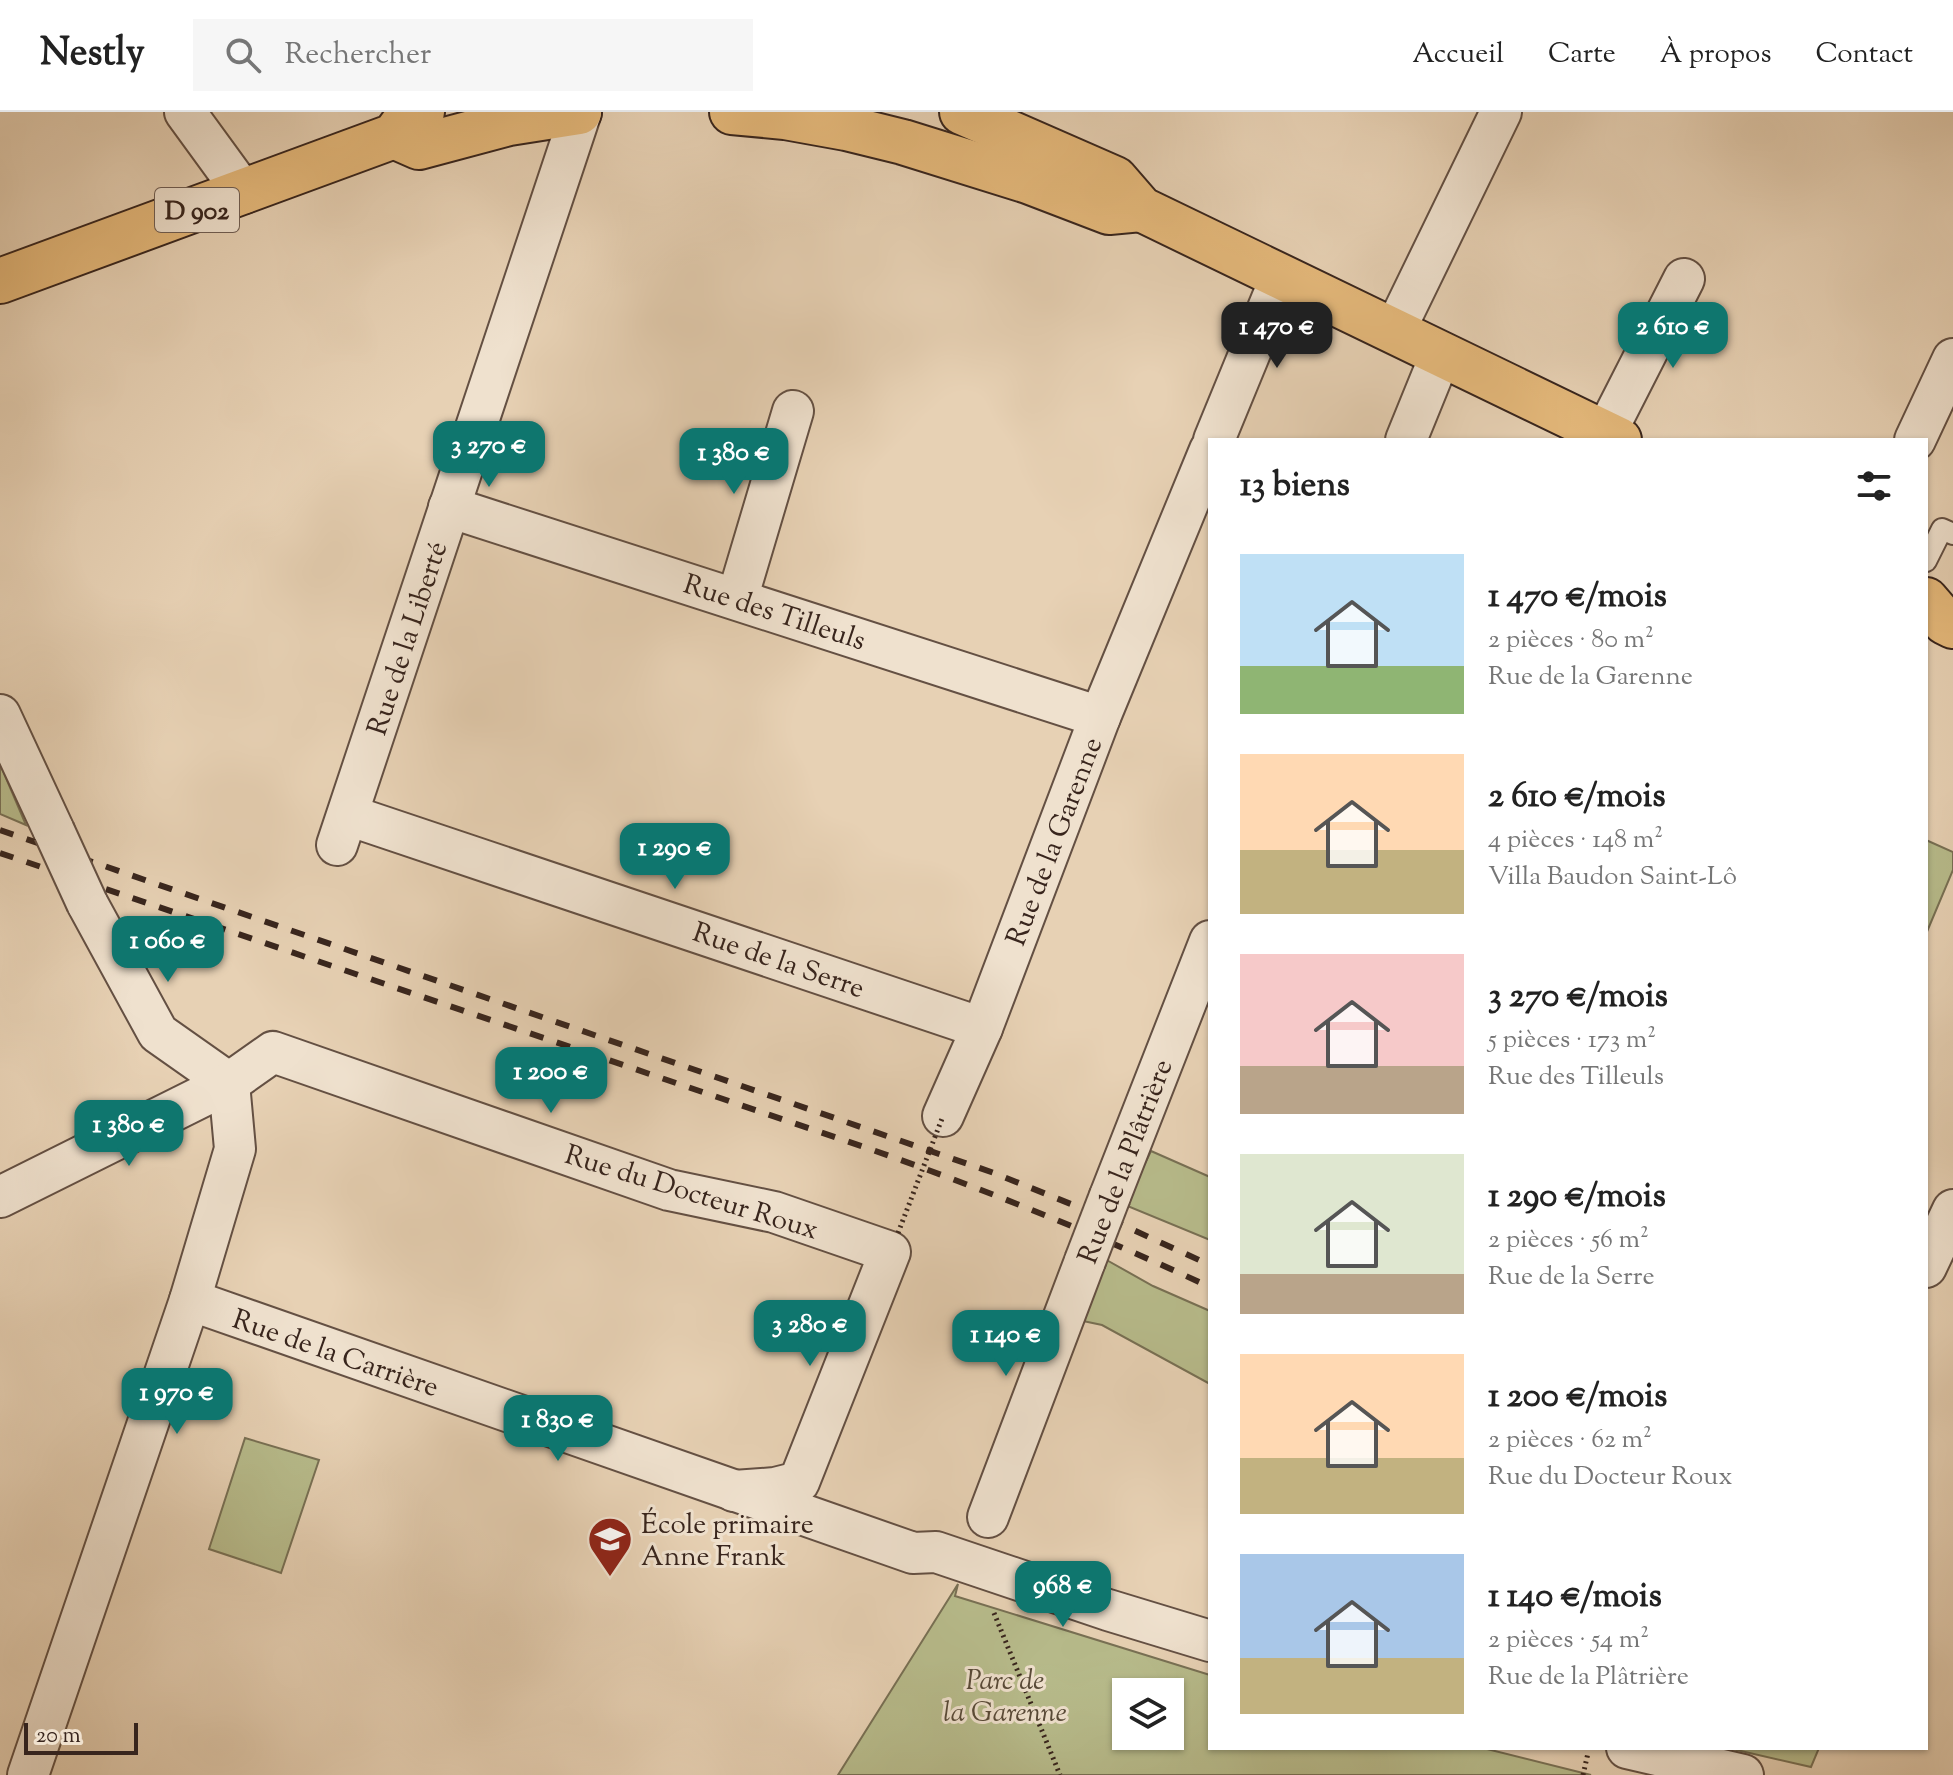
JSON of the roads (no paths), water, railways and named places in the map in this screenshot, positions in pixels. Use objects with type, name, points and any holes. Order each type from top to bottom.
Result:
[{"type":"main road","name":"D 902","points":[[0,281],[244,193],[408,124],[419,147],[509,123],[580,112]]},
{"type":"main road","points":[[732,112],[785,117],[846,128],[903,142],[1014,177],[1109,212],[1141,209]]},
{"type":"main road","points":[[962,112],[1115,179],[1141,209],[1609,438]]},
{"type":"main road","points":[[1928,590],[1953,590]]},
{"type":"main road","points":[[1928,602],[1945,622],[1953,626]]},
{"type":"street","points":[[185,112],[244,193]]},
{"type":"street","name":"Rue de la Liberté","points":[[342,830],[580,112]]},
{"type":"street","points":[[1394,332],[1501,112]]},
{"type":"street","points":[[1215,438],[1281,277]]},
{"type":"street","points":[[1609,438],[1684,279]]},
{"type":"street","points":[[1407,438],[1441,354]]},
{"type":"street","points":[[1916,438],[1953,359]]},
{"type":"street","points":[[737,599],[793,411]]},
{"type":"street","name":"Rue de la Garenne","points":[[943,1116],[982,1028],[1100,717],[1208,455]]},
{"type":"street","name":"Rue des Tilleuls","points":[[449,507],[1100,717]]},
{"type":"street","points":[[0,715],[87,903],[158,1033],[229,1083],[235,1149],[190,1300],[28,1775]]},
{"type":"street","name":"Rue de la Serre","points":[[342,830],[982,1028]]},
{"type":"street","name":"Rue de la Plâtrière","points":[[988,1517],[1208,946]]},
{"type":"street","name":"Rue du Docteur Roux","points":[[229,1083],[273,1052],[669,1190],[774,1212],[894,1243],[799,1482],[775,1488],[734,1491]]},
{"type":"street","points":[[0,1197],[229,1083]]},
{"type":"street","points":[[1928,1263],[1953,1210]]},
{"type":"street","name":"Rue de la Carrière","points":[[190,1300],[913,1553],[936,1552],[1208,1640]]},
{"type":"street","points":[[1635,1750],[1728,1773]]},
{"type":"lane","points":[[1928,556],[1940,529]]},
{"type":"railway","points":[[0,830],[994,1173],[1118,1223],[1208,1264]]},
{"type":"railway","points":[[0,853],[867,1148],[997,1196],[1208,1286]]},
{"type":"place","name":"École primaire Anne Frank","points":[[610,1578]]},
{"type":"park label","name":"Parc de la Garenne","points":[[1005,1695]]}]
